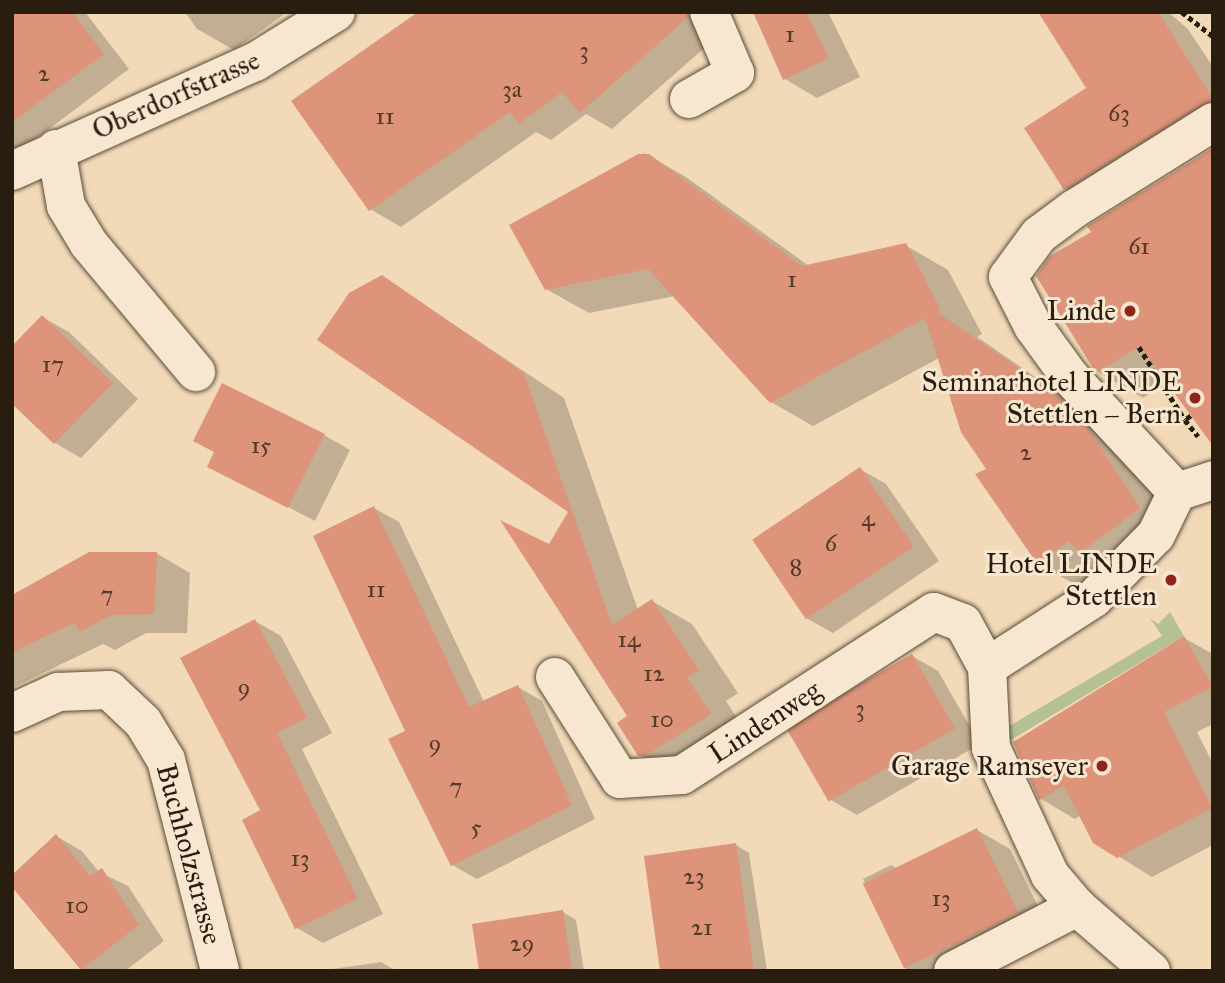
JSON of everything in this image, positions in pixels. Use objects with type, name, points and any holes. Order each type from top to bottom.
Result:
[{"type":"street","name":"Oberdorfstrasse","points":[[14,167],[255,62],[336,12]]},
{"type":"street","points":[[689,99],[735,73],[709,12]]},
{"type":"street","points":[[1177,492],[1070,377],[1033,326],[1008,277],[1040,235],[1074,209],[1213,122]]},
{"type":"street","points":[[56,149],[66,206],[89,244],[196,372]]},
{"type":"street","points":[[987,667],[1094,598],[1156,535],[1177,492],[1213,480]]},
{"type":"street","name":"Lindenweg","points":[[555,677],[620,779],[682,775],[934,612],[963,623],[987,667],[991,748],[1050,875],[1077,907],[1151,971]]},
{"type":"street","name":"Buchholzstrasse","points":[[12,713],[58,692],[109,690],[142,722],[166,760],[220,971]]},
{"type":"street","points":[[953,971],[1077,907]]},
{"type":"path","points":[[1182,12],[1213,36]]},
{"type":"path","points":[[1139,347],[1185,420]]},
{"type":"green space","points":[[1170,612],[1184,636],[1006,743],[1006,728],[1162,636],[1150,618],[1158,624]]},
{"type":"building","points":[[12,12],[72,12],[104,54],[12,122]]},
{"type":"building","points":[[418,12],[688,12],[688,17],[580,113],[562,92],[519,124],[510,112],[369,211],[291,101]]},
{"type":"building","points":[[753,12],[806,12],[829,58],[783,80]]},
{"type":"building","points":[[1038,12],[1158,12],[1213,99],[1064,190],[1024,128],[1086,88]]},
{"type":"building","points":[[1213,148],[1213,446],[1140,346],[1096,373],[1036,276],[1050,256],[1091,232],[1087,226]]},
{"type":"building","points":[[638,154],[649,154],[802,266],[906,243],[941,310],[937,312],[1055,393],[1088,428],[1140,508],[1080,553],[1068,541],[1038,565],[975,474],[986,469],[961,432],[925,318],[770,403],[648,269],[545,290],[509,225]]},
{"type":"building","points":[[382,275],[524,373],[612,625],[652,599],[699,670],[687,678],[711,714],[647,755],[638,756],[617,723],[627,716],[500,520],[549,544],[568,512],[317,340],[349,293]]},
{"type":"building","points":[[42,315],[113,383],[54,444],[12,404],[12,346]]},
{"type":"building","points":[[222,383],[325,434],[288,508],[207,467],[214,452],[193,441]]},
{"type":"building","points":[[860,467],[914,547],[806,619],[752,540]]},
{"type":"building","points":[[374,506],[469,707],[518,685],[572,805],[451,866],[388,739],[405,731],[313,536]]},
{"type":"building","points":[[89,552],[157,552],[154,614],[111,615],[80,632],[74,623],[12,652],[12,595]]},
{"type":"building","points":[[255,619],[307,718],[277,733],[358,899],[295,929],[242,820],[260,810],[180,658]]},
{"type":"building","name":"Garage Ramseyer","points":[[1184,636],[1213,687],[1164,712],[1212,808],[1117,858],[1093,843],[1064,786],[1039,800],[1013,742]]},
{"type":"building","points":[[912,654],[955,728],[829,801],[786,727]]},
{"type":"building","points":[[977,828],[1018,912],[904,968],[863,884]]},
{"type":"building","points":[[56,834],[90,876],[102,868],[139,925],[81,970],[12,887],[12,875]]},
{"type":"building","points":[[736,843],[754,971],[660,971],[644,856]]},
{"type":"building","points":[[563,910],[572,971],[479,971],[472,924]]},
{"type":"place","name":"Linde","points":[[1130,311]]},
{"type":"place","name":"Seminarhotel LINDE Stettlen – Bern","points":[[1195,398]]},
{"type":"place","name":"Hotel LINDE Stettlen","points":[[1171,580]]},
{"type":"place","name":"Garage Ramseyer","points":[[1102,766]]}]
